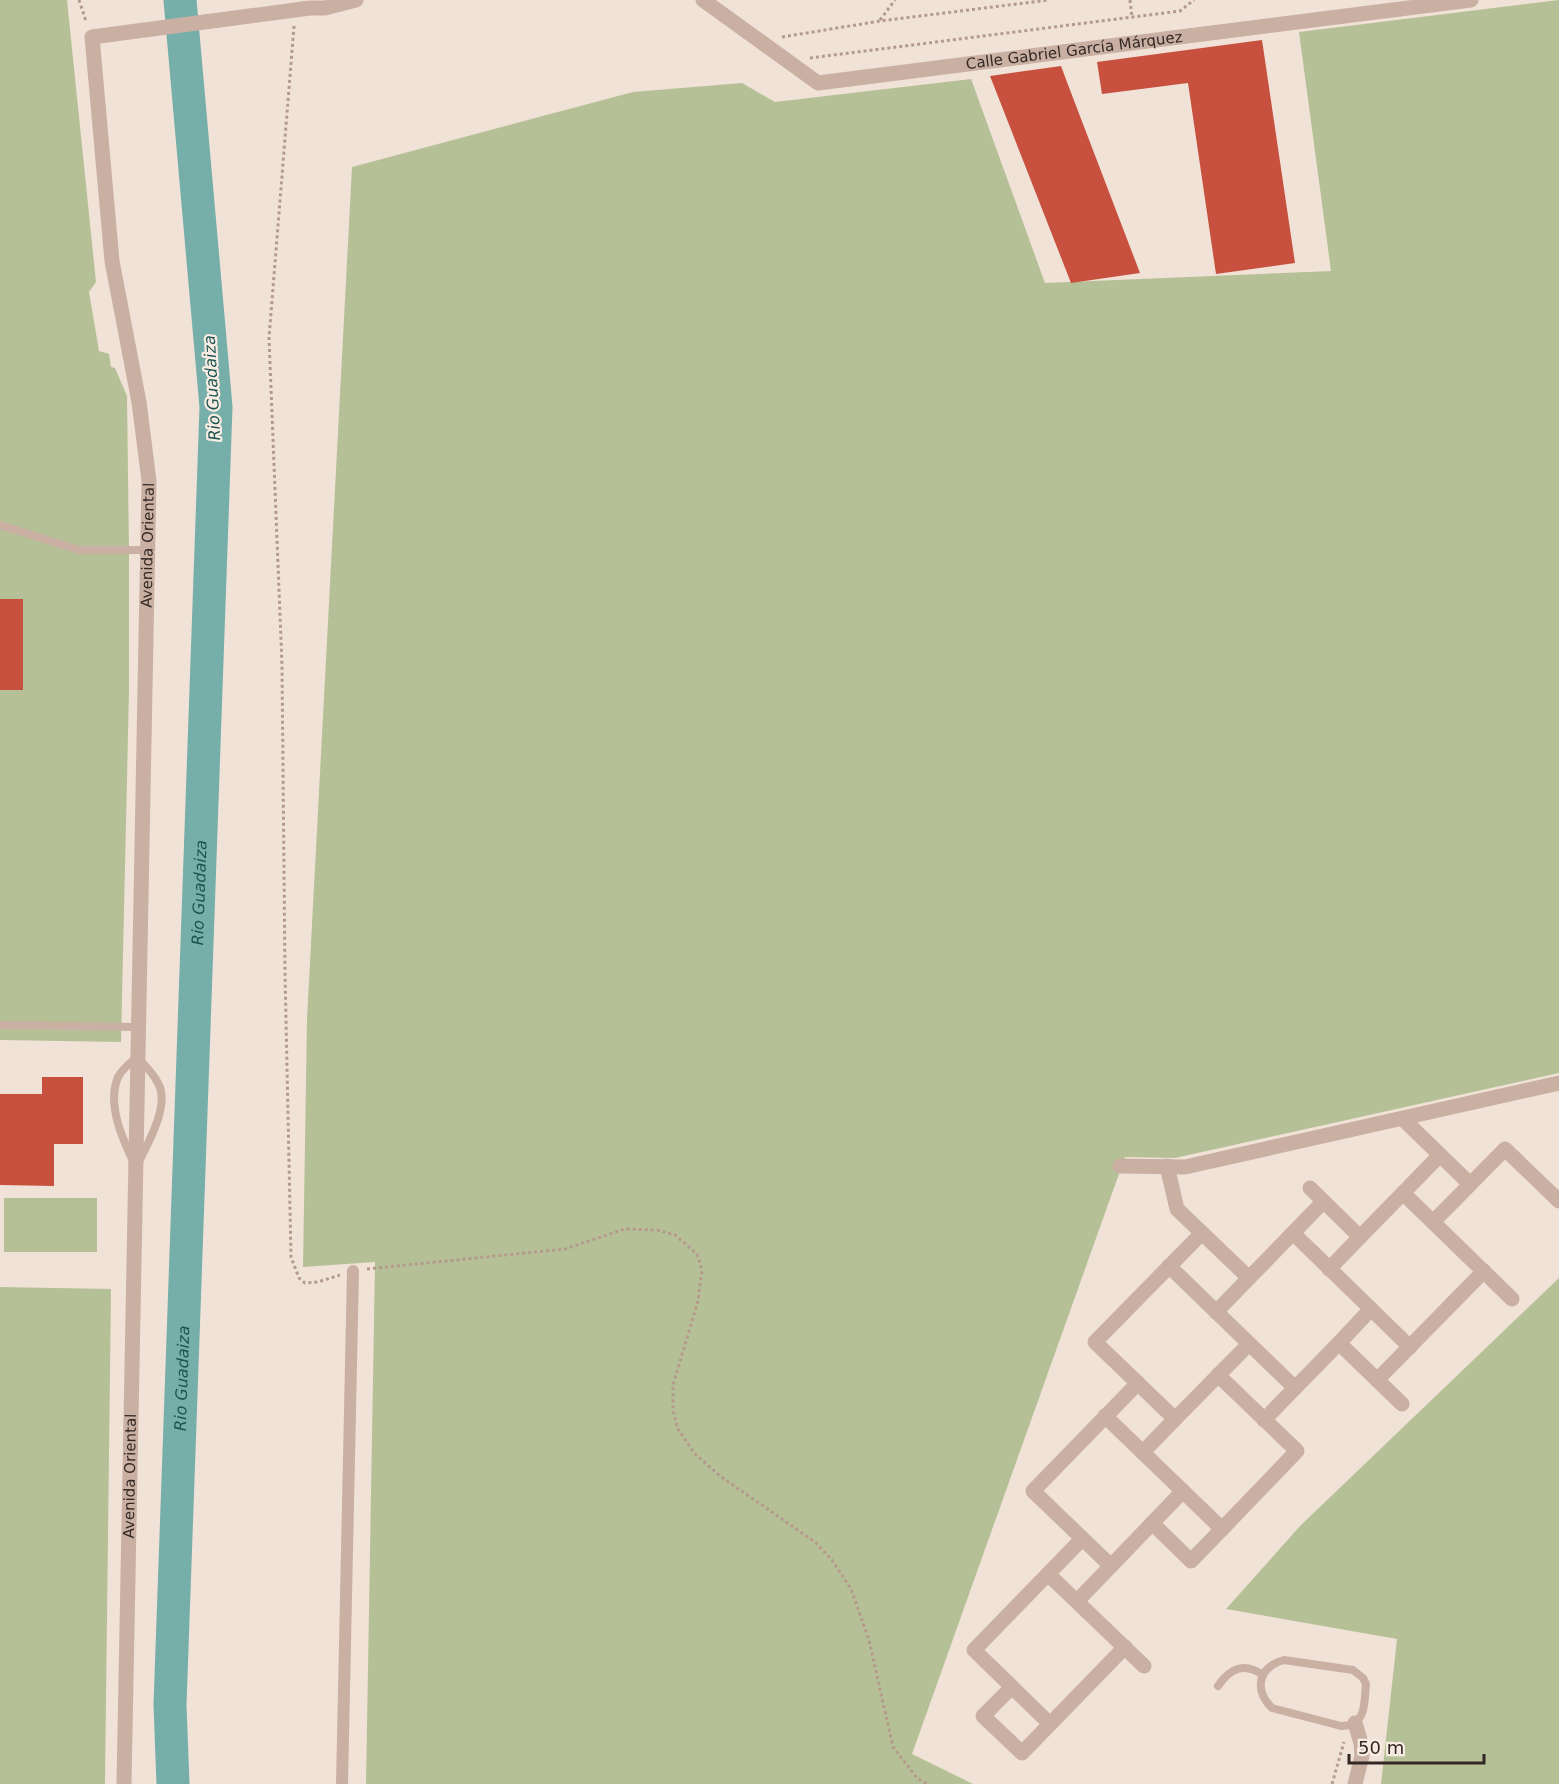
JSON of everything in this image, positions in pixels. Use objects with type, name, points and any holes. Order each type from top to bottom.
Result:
[{"type":"street","points":[[92,37],[271,15],[308,7],[325,8],[356,0]]},
{"type":"street","name":"Calle Gabriel García Márquez","points":[[703,0],[818,83],[1471,0]]},
{"type":"street","name":"Avenida Oriental","points":[[92,37],[112,261],[139,402],[149,482],[124,1784]]},
{"type":"street","points":[[1120,1166],[1185,1167],[1559,1083]]},
{"type":"street","points":[[1403,1119],[1470,1184]]},
{"type":"street","points":[[1433,1222],[1505,1149],[1559,1201]]},
{"type":"street","points":[[1329,1269],[1440,1155]]},
{"type":"street","points":[[1167,1167],[1177,1209],[1249,1278]]},
{"type":"street","points":[[1310,1188],[1360,1237]]},
{"type":"street","points":[[1403,1193],[1512,1299]]},
{"type":"street","points":[[1216,1312],[1323,1202]]},
{"type":"street","points":[[1175,1419],[1095,1342],[1202,1233]]},
{"type":"street","points":[[1293,1233],[1410,1347]]},
{"type":"street","points":[[1169,1266],[1295,1388]]},
{"type":"street","points":[[342,1784],[354,1270]]},
{"type":"street","points":[[1377,1380],[1484,1271]]},
{"type":"street","points":[[1264,1420],[1371,1310]]},
{"type":"street","points":[[1339,1343],[1402,1404]]},
{"type":"street","points":[[1143,1452],[1249,1344]]},
{"type":"street","points":[[1152,1523],[1191,1561],[1297,1451],[1218,1375]]},
{"type":"street","points":[[1111,1566],[1033,1491],[1138,1383]]},
{"type":"street","points":[[1106,1416],[1222,1529]]},
{"type":"street","points":[[1077,1601],[1183,1491]]},
{"type":"street","points":[[1050,1724],[974,1650],[1082,1539]]},
{"type":"street","points":[[1048,1574],[1144,1666]]},
{"type":"street","points":[[1012,1687],[983,1716],[1022,1753],[1125,1647]]},
{"type":"street","points":[[1351,1724],[1361,1743],[1362,1750],[1355,1784]]},
{"type":"lane","points":[[0,525],[79,550],[148,550]]},
{"type":"lane","points":[[0,1024],[138,1027]]},
{"type":"lane","name":"Avenida Oriental","points":[[137,1057],[160,1084],[162,1098],[160,1111],[136,1168],[124,1138],[114,1099],[118,1078],[137,1057]]},
{"type":"lane","points":[[1284,1660],[1353,1670],[1359,1673],[1366,1684],[1363,1712],[1351,1724],[1341,1726],[1272,1708],[1262,1693],[1263,1675],[1275,1662],[1284,1660]]},
{"type":"lane","points":[[1218,1686],[1225,1676],[1241,1668],[1249,1668],[1263,1675]]},
{"type":"path","points":[[80,0],[92,37]]},
{"type":"path","points":[[880,21],[895,0]]},
{"type":"path","points":[[759,40],[880,21],[1049,0]]},
{"type":"path","points":[[1130,0],[1132,18]]},
{"type":"path","points":[[788,61],[1180,12],[1194,0]]},
{"type":"path","points":[[308,7],[269,338],[282,665],[285,985],[291,1257],[299,1278],[305,1283],[318,1282],[354,1270],[565,1249],[625,1229],[657,1230],[675,1235],[697,1254],[702,1270],[698,1301],[673,1385],[673,1411],[678,1429],[694,1453],[720,1476],[815,1542],[832,1560],[851,1589],[869,1640],[892,1747],[917,1778],[927,1784]]},
{"type":"path","points":[[1332,1784],[1351,1724]]},
{"type":"green space","points":[[0,0],[67,0],[96,282],[89,292],[99,351],[109,354],[111,367],[115,368],[127,396],[129,691],[121,1042],[0,1040]]},
{"type":"green space","points":[[1559,0],[1559,1073],[1175,1158],[1125,1157],[912,1754],[973,1784],[366,1784],[375,1262],[303,1267],[307,1019],[352,167],[633,92],[742,83],[775,102],[971,79],[1045,283],[1331,271],[1299,32]]},
{"type":"green space","points":[[4,1198],[97,1198],[97,1252],[4,1252]]},
{"type":"green space","points":[[1559,1278],[1559,1784],[1381,1784],[1397,1639],[1226,1609],[1300,1526]]},
{"type":"green space","points":[[0,1287],[111,1289],[105,1784],[0,1784]]},
{"type":"building","points":[[1262,40],[1295,263],[1216,274],[1188,83],[1102,94],[1097,62]]},
{"type":"building","points":[[1061,66],[1140,273],[1071,283],[990,76]]},
{"type":"building","points":[[0,599],[23,599],[23,690],[0,690]]},
{"type":"building","points":[[42,1077],[83,1077],[83,1144],[54,1144],[54,1186],[0,1185],[0,1094],[42,1094]]},
{"type":"waterway","name":"Rio Guadaiza","points":[[173,1784],[170,1705],[216,407],[180,0]]}]
